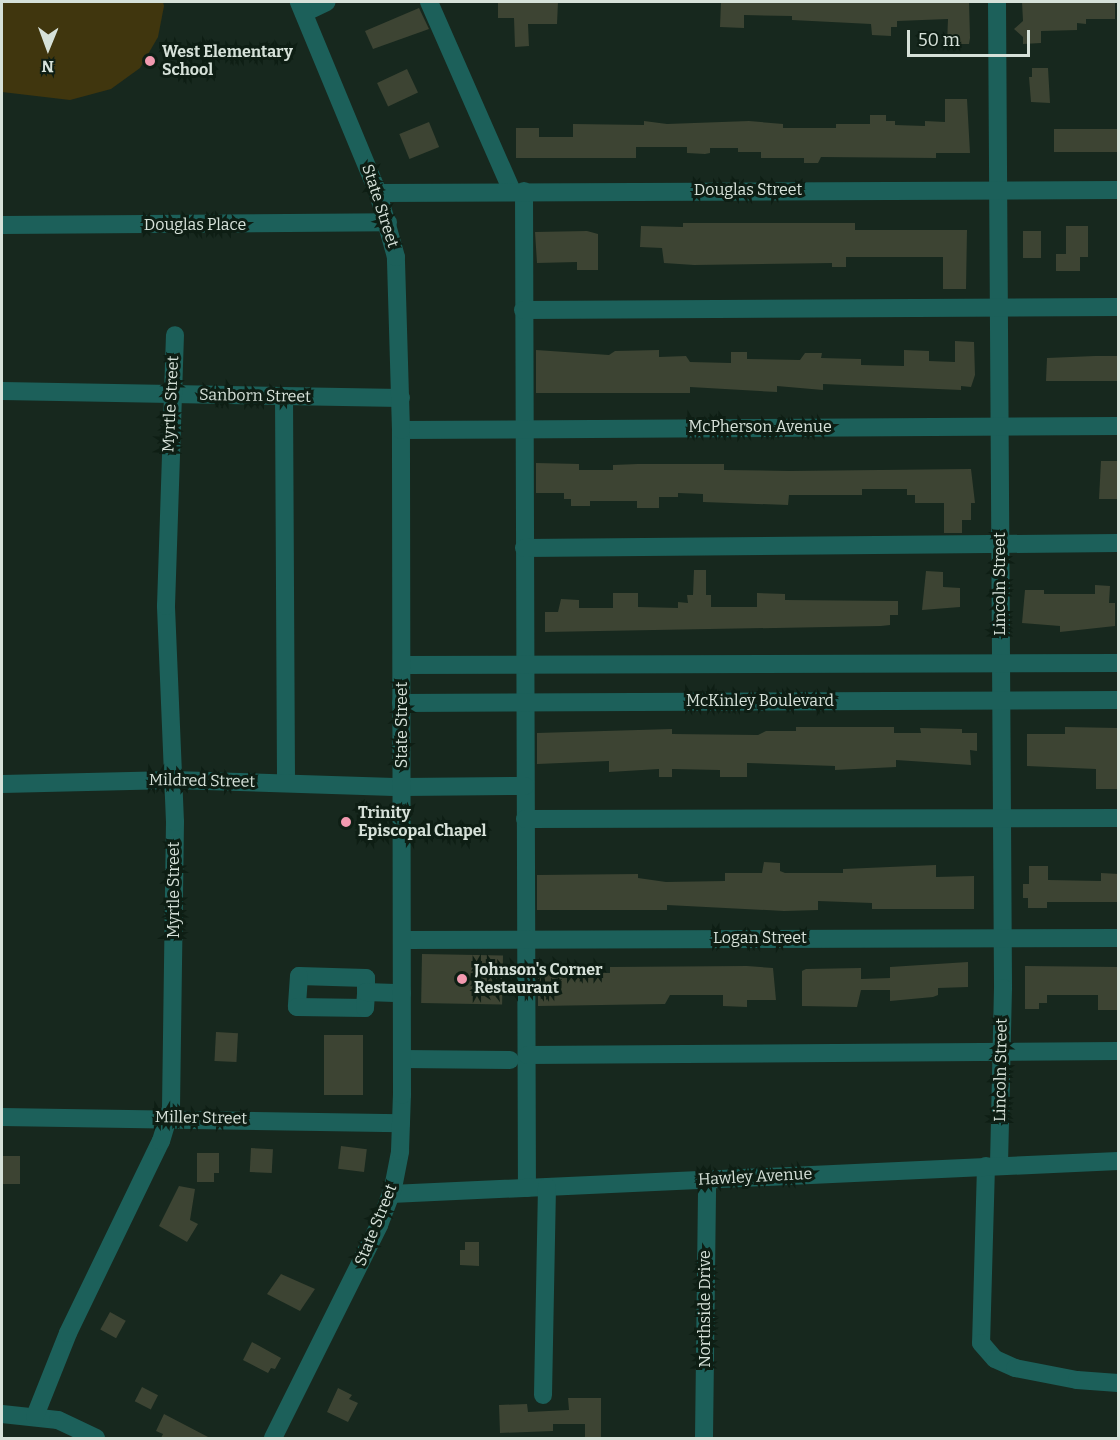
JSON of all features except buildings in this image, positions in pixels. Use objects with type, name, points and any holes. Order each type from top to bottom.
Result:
[{"type":"street","points":[[302,7],[327,2]]},
{"type":"street","points":[[429,2],[518,191],[525,428],[526,938],[518,1057],[527,1188]]},
{"type":"street","name":"Lincoln Street","points":[[997,2],[1001,1052],[981,1343],[995,1359],[1015,1368],[1077,1380],[1119,1383]]},
{"type":"street","name":"State Street","points":[[273,1438],[391,1194],[401,1123],[400,299],[388,222],[302,7]]},
{"type":"street","name":"Douglas Street","points":[[378,193],[1119,190]]},
{"type":"street","name":"Douglas Place","points":[[2,225],[388,222]]},
{"type":"street","points":[[523,310],[1119,307]]},
{"type":"street","name":"Myrtle Street","points":[[35,1416],[68,1334],[169,1118],[174,1033],[173,780],[165,606],[170,395],[174,334]]},
{"type":"street","name":"Sanborn Street","points":[[2,391],[401,398]]},
{"type":"street","points":[[284,396],[286,783]]},
{"type":"street","name":"McPherson Avenue","points":[[401,430],[1119,426]]},
{"type":"street","points":[[524,548],[1119,543]]},
{"type":"street","points":[[402,665],[1119,663]]},
{"type":"street","name":"McKinley Boulevard","points":[[402,704],[1119,700]]},
{"type":"street","name":"Mildred Street","points":[[2,784],[173,780],[402,787],[525,786]]},
{"type":"street","points":[[525,819],[1119,818]]},
{"type":"street","name":"Logan Street","points":[[402,940],[1119,938]]},
{"type":"street","points":[[366,992],[402,993]]},
{"type":"street","points":[[402,1059],[1119,1051]]},
{"type":"street","name":"Miller Street","points":[[2,1117],[401,1123]]},
{"type":"street","name":"Hawley Avenue","points":[[391,1194],[1119,1161]]},
{"type":"street","name":"Northside Drive","points":[[704,1438],[707,1179]]},
{"type":"street","points":[[543,1395],[547,1186]]},
{"type":"street","points":[[2,1414],[58,1420],[96,1438]]},
{"type":"shaded area","points":[[2,2],[163,2],[164,6],[158,37],[140,68],[111,89],[70,100],[2,92]]},
{"type":"place","name":"West Elementary School","points":[[150,61]]},
{"type":"place","name":"Trinity Episcopal Chapel","points":[[346,822]]},
{"type":"place","name":"Johnson's Corner Restaurant","points":[[462,979]]}]
